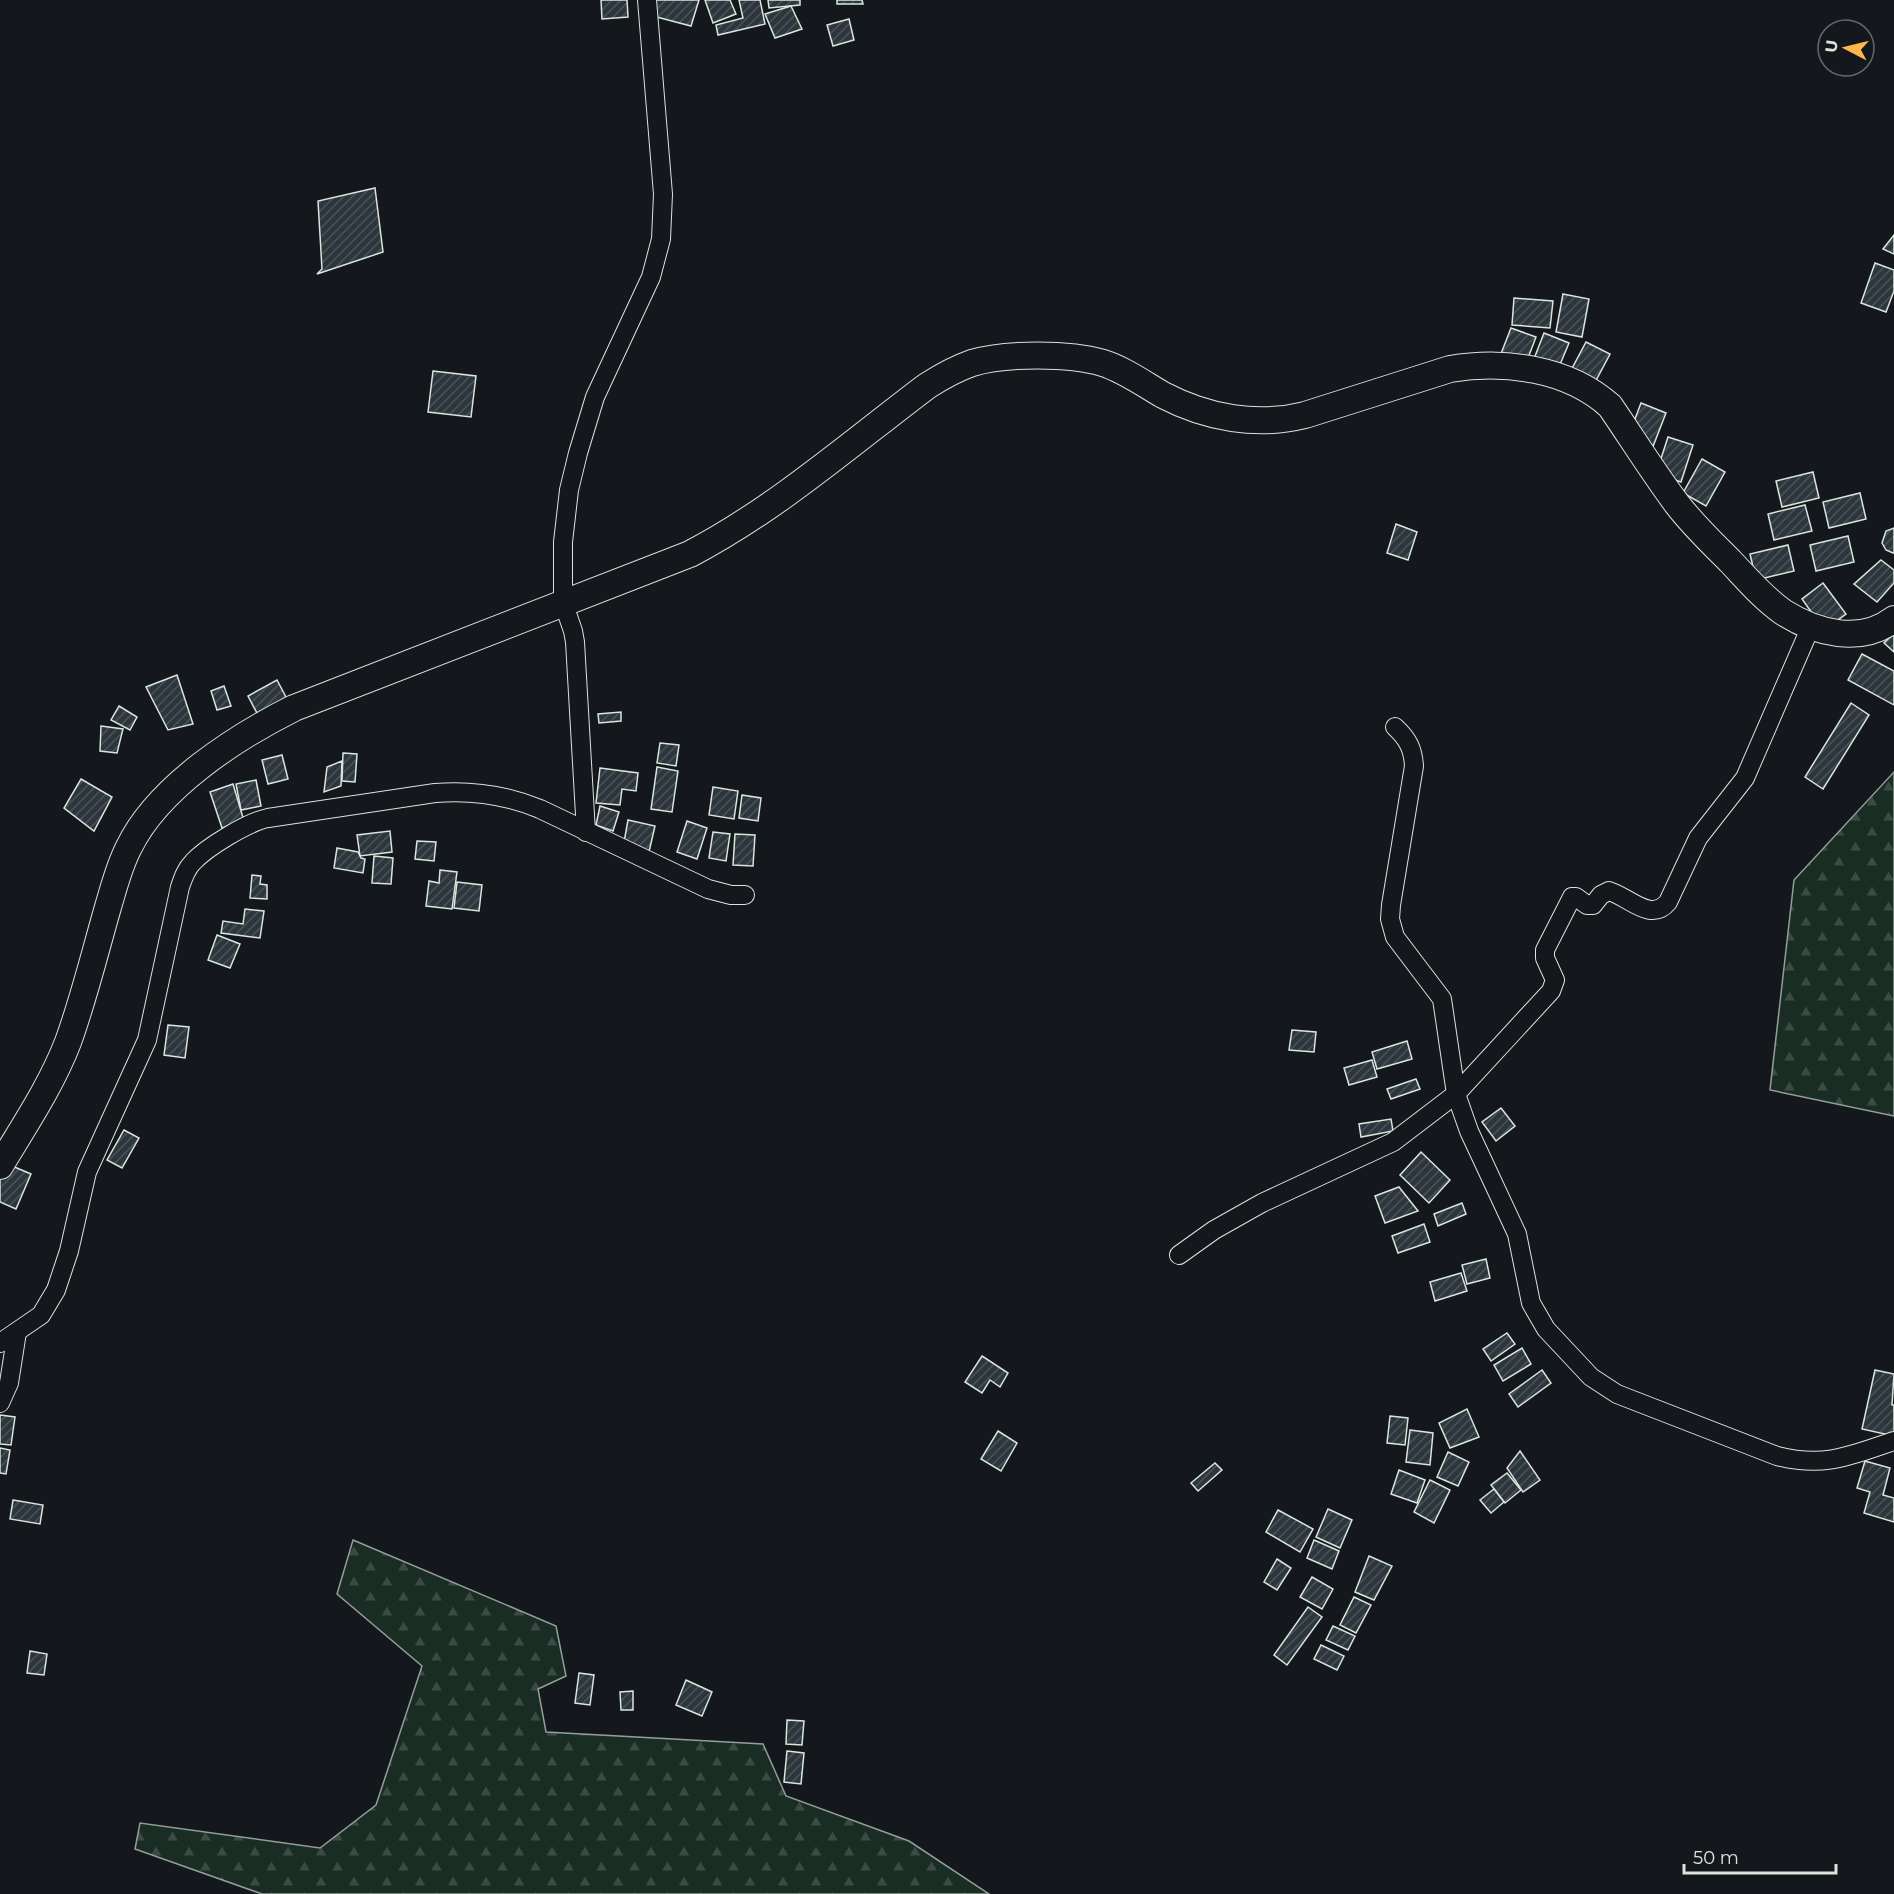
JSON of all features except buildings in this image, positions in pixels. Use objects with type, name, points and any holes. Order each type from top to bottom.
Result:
[{"type":"street","points":[[586,832],[575,642],[563,602],[563,542],[569,490],[595,398],[651,277],[661,239],[663,194],[647,0]]},
{"type":"street","points":[[0,1166],[49,1082],[68,1041],[117,878],[133,840],[159,805],[190,775],[226,747],[294,708],[690,554],[717,540],[756,516],[927,386],[948,372],[973,363],[999,358],[1060,356],[1083,358],[1118,369],[1178,402],[1204,412],[1234,419],[1264,422],[1287,420],[1305,415],[1450,369],[1472,366],[1510,366],[1559,377],[1598,395],[1610,405],[1677,504],[1695,526],[1782,611],[1811,626],[1855,635],[1875,631],[1894,619]]},
{"type":"street","points":[[1179,1255],[1214,1230],[1262,1203],[1393,1143],[1456,1094],[1554,985],[1554,975],[1545,958],[1545,950],[1572,897],[1590,906],[1601,895],[1610,891],[1653,911],[1663,908],[1698,838],[1746,778],[1811,626]]},
{"type":"street","points":[[1395,727],[1407,738],[1412,748],[1414,766],[1390,919],[1400,945],[1442,999],[1456,1094],[1469,1131],[1517,1234],[1531,1303],[1546,1329],[1591,1377],[1617,1394],[1777,1456],[1800,1462],[1820,1462],[1847,1457],[1894,1441]]},
{"type":"street","points":[[0,1343],[33,1322],[45,1310],[63,1272],[90,1162],[144,1048],[180,887],[187,869],[203,853],[259,820],[453,791],[518,801],[708,889],[731,895],[745,895]]},
{"type":"street","points":[[0,1403],[9,1383],[17,1332]]},
{"type":"green space","points":[[1894,772],[1894,1116],[1770,1090],[1794,880]]},
{"type":"green space","points":[[353,1540],[556,1626],[566,1676],[538,1689],[546,1732],[763,1744],[786,1796],[909,1841],[989,1894],[262,1894],[135,1849],[140,1823],[320,1848],[376,1805],[422,1666],[337,1594]]}]
